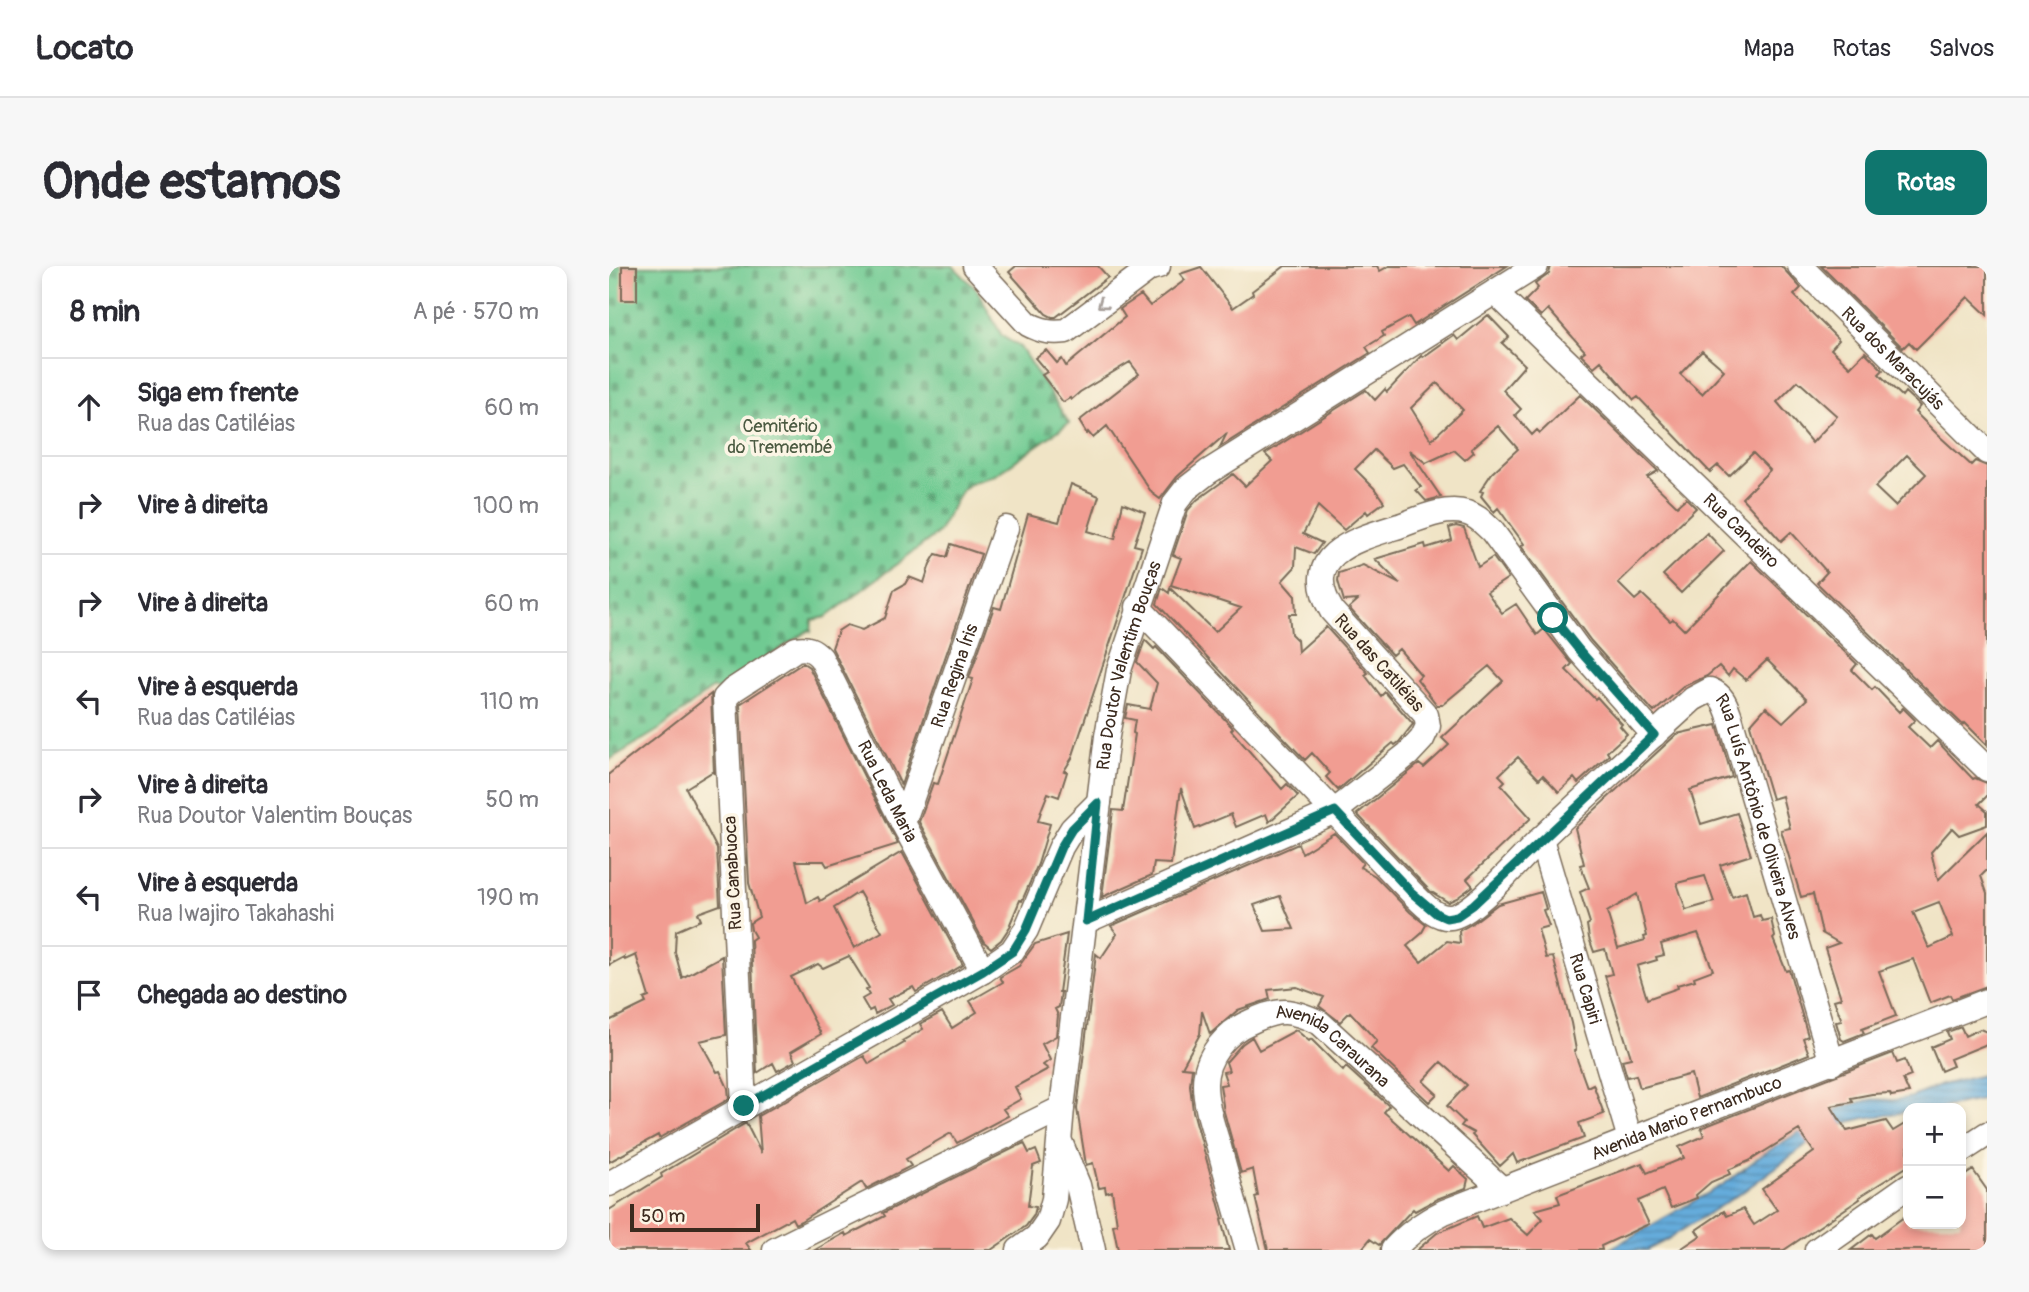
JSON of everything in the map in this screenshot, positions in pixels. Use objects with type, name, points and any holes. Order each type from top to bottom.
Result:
[{"type":"street","points":[[975,266],[1028,324],[1052,333],[1066,331],[1152,267]]},
{"type":"street","name":"Rua Doutor Valentim Bouças","points":[[1019,1250],[1037,1237],[1048,1221],[1054,1199],[1098,803],[1119,670],[1175,503],[1186,489],[1219,465],[1536,266]]},
{"type":"street","name":"Rua dos Maracujás","points":[[1800,266],[1987,452]]},
{"type":"street","name":"Rua Candeiro","points":[[1495,292],[1987,769]]},
{"type":"street","name":"Rua das Catiléias","points":[[1086,921],[1335,811],[1408,754],[1422,739],[1428,726],[1426,715],[1332,611],[1322,584],[1325,569],[1332,556],[1344,545],[1423,517],[1450,511],[1465,512],[1478,517],[1579,650],[1654,735]]},
{"type":"street","name":"Rua Regina Íris","points":[[904,823],[1006,528]]},
{"type":"street","name":"Rua Luís Antônio de Oliveira Alves","points":[[1138,607],[1411,892],[1437,914],[1446,918],[1457,916],[1473,905],[1654,735],[1703,692],[1710,690],[1722,698],[1745,768],[1832,1063]]},
{"type":"street","name":"Rua Leda Maria","points":[[773,664],[796,649],[814,650],[821,658],[904,823],[983,971]]},
{"type":"street","name":"Rua Canabuoca","points":[[744,1106],[725,698],[773,664]]},
{"type":"street","points":[[609,1184],[983,971],[1013,951],[1026,930],[1061,847],[1072,829],[1098,803]]},
{"type":"street","name":"Rua Capiri","points":[[1541,839],[1630,1139]]},
{"type":"street","name":"Avenida Mario Pernambuco","points":[[1393,1250],[1403,1238],[1424,1222],[1444,1212],[1987,1002]]},
{"type":"street","name":"Avenida Caraurana","points":[[1248,1250],[1210,1115],[1205,1082],[1212,1055],[1225,1040],[1245,1024],[1272,1011],[1297,1012],[1320,1023],[1502,1189]]},
{"type":"street","points":[[775,1250],[1062,1108]]},
{"type":"street","points":[[1966,1148],[1987,1134]]},
{"type":"street","points":[[1060,1141],[1078,1185],[1093,1250]]},
{"type":"street","points":[[1818,1250],[1903,1190]]},
{"type":"green space","name":"Cemitério do Tremembé","points":[[609,266],[953,266],[977,290],[1002,336],[1020,347],[1069,423],[995,475],[970,483],[961,491],[938,533],[826,617],[812,620],[811,631],[718,690],[713,688],[660,729],[609,760]]},
{"type":"water","points":[[1987,1074],[1987,1099],[1966,1103],[1903,1103],[1903,1113],[1838,1125],[1814,1139],[1744,1191],[1665,1241],[1647,1250],[1608,1250],[1724,1184],[1762,1155],[1839,1108],[1873,1099],[1912,1097],[1941,1085]]},
{"type":"building","points":[[622,266],[637,266],[637,300],[622,300]]},
{"type":"building","points":[[1016,266],[1098,266],[1108,277],[1056,317],[1052,317],[1046,314],[1009,272]]},
{"type":"building","points":[[1285,266],[1377,266],[1380,271],[1389,266],[1507,266],[1414,325],[1409,317],[1382,332],[1384,336],[1366,347],[1370,353],[1220,447],[1227,433],[1177,477],[1160,499],[1152,493],[1107,426],[1093,438],[1079,421],[1139,374],[1130,362],[1071,400],[1070,398],[1063,402],[1042,375],[1047,372],[1035,358],[1046,350],[1057,363],[1062,359],[1066,366],[1125,317],[1120,309],[1141,295],[1150,306],[1185,280],[1180,274],[1201,267],[1233,308]]},
{"type":"building","points":[[1551,266],[1781,266],[1801,288],[1794,295],[1839,340],[1831,349],[1850,367],[1865,352],[1883,370],[1879,374],[1888,383],[1902,396],[1905,392],[1920,406],[1915,412],[1937,434],[1971,465],[1975,461],[1987,466],[1987,745],[1817,583],[1827,572],[1791,532],[1781,541],[1742,498],[1770,470],[1753,453],[1729,476],[1718,465],[1710,472],[1638,397],[1634,400],[1601,361],[1594,367],[1581,354],[1585,351],[1548,309],[1541,316],[1525,301],[1538,288],[1535,284],[1549,274]],"holes":[[[1702,351],[1724,370],[1702,394],[1680,374]],[[1798,381],[1837,416],[1812,443],[1777,402]],[[1907,455],[1926,474],[1895,506],[1875,487]]]},
{"type":"building","points":[[1821,266],[1987,266],[1987,315],[1968,297],[1916,349],[1909,342],[1903,348]]},
{"type":"building","points":[[1488,315],[1509,337],[1502,343],[1525,365],[1503,390],[1521,409],[1515,415],[1532,435],[1537,430],[1540,433],[1580,395],[1658,471],[1647,477],[1677,506],[1686,498],[1696,508],[1618,583],[1635,600],[1642,594],[1670,621],[1673,619],[1684,630],[1751,561],[1857,664],[1852,670],[1872,690],[1875,687],[1899,712],[1903,708],[1915,720],[1908,727],[1930,748],[1937,741],[1973,779],[1987,783],[1987,796],[1979,804],[1987,811],[1987,825],[1959,835],[1952,828],[1931,852],[1938,880],[1987,832],[1987,870],[1981,876],[1987,893],[1987,986],[1952,999],[1950,995],[1930,1003],[1913,959],[1879,971],[1896,1016],[1862,1029],[1864,1033],[1844,1041],[1841,1039],[1836,1022],[1842,1021],[1834,1000],[1841,998],[1825,948],[1839,943],[1822,933],[1813,894],[1801,897],[1781,830],[1790,828],[1782,796],[1772,799],[1750,725],[1766,707],[1783,722],[1807,699],[1767,660],[1746,680],[1733,669],[1728,676],[1719,666],[1707,676],[1684,686],[1654,712],[1591,641],[1521,546],[1524,544],[1498,508],[1494,512],[1481,496],[1483,492],[1480,491],[1492,473],[1518,449],[1498,426],[1471,449],[1474,452],[1465,460],[1454,450],[1426,463],[1409,450],[1441,497],[1426,501],[1416,490],[1421,487],[1403,464],[1393,468],[1374,450],[1355,469],[1384,502],[1368,514],[1366,511],[1344,530],[1318,506],[1303,534],[1322,543],[1314,554],[1296,547],[1295,567],[1282,581],[1295,596],[1296,614],[1289,614],[1291,634],[1297,640],[1298,652],[1326,627],[1368,673],[1365,675],[1381,696],[1385,692],[1413,724],[1399,742],[1395,745],[1393,743],[1338,790],[1326,777],[1330,773],[1312,753],[1305,760],[1157,604],[1162,588],[1169,593],[1170,588],[1215,632],[1241,608],[1171,585],[1181,558],[1173,555],[1188,510],[1197,500],[1233,474],[1245,486],[1272,461],[1265,454],[1366,390],[1375,400],[1385,389],[1387,392],[1421,356],[1454,335],[1458,340]],"holes":[[[1437,383],[1463,410],[1431,440],[1411,408]],[[1939,902],[1953,937],[1929,948],[1913,912]]]},
{"type":"building","points":[[1071,484],[1099,496],[1088,531],[1115,539],[1123,503],[1145,512],[1134,545],[1142,547],[1072,758],[1064,771],[1067,772],[1059,797],[1048,793],[1042,808],[1038,821],[1050,824],[1038,864],[1011,925],[1001,940],[991,948],[984,942],[919,822],[933,783],[938,784],[973,679],[969,678],[994,607],[1001,609],[1028,514],[1059,522]]},
{"type":"building","points":[[1449,528],[1464,528],[1478,567],[1493,557],[1508,578],[1487,592],[1502,613],[1516,604],[1537,635],[1544,629],[1572,664],[1566,670],[1595,699],[1597,697],[1622,724],[1620,726],[1627,734],[1607,752],[1609,755],[1578,783],[1574,778],[1559,792],[1543,775],[1539,779],[1518,757],[1499,775],[1505,781],[1501,785],[1531,818],[1467,879],[1473,886],[1448,902],[1430,891],[1357,814],[1419,764],[1424,768],[1449,745],[1442,738],[1503,681],[1489,666],[1442,705],[1437,705],[1417,679],[1421,675],[1399,649],[1392,655],[1349,608],[1358,600],[1344,601],[1338,581],[1339,573],[1363,565],[1400,584],[1375,559],[1425,544],[1426,548],[1452,540]]},
{"type":"building","points":[[1707,533],[1724,551],[1681,593],[1663,575]]},
{"type":"building","points":[[951,544],[981,554],[901,785],[832,648],[838,631],[847,625],[862,630],[885,618],[894,590],[905,584],[909,577],[924,583],[936,554],[947,557]]},
{"type":"building","points":[[1145,640],[1154,649],[1156,647],[1233,728],[1231,730],[1282,789],[1287,784],[1298,796],[1269,822],[1266,814],[1236,827],[1231,814],[1195,829],[1181,788],[1171,864],[1154,863],[1152,875],[1102,897],[1113,810],[1123,811],[1135,734],[1135,720],[1125,718],[1128,705],[1150,709],[1157,683],[1137,662]]},
{"type":"building","points":[[803,663],[809,667],[898,844],[827,866],[824,861],[796,861],[807,903],[818,897],[820,901],[902,852],[963,965],[916,992],[913,987],[888,999],[892,1005],[875,1014],[873,1009],[869,1011],[862,999],[869,995],[866,990],[869,988],[849,956],[823,968],[818,964],[791,977],[821,1034],[791,1052],[795,1061],[777,1071],[773,1063],[757,1073],[751,940],[755,937],[750,923],[759,917],[749,883],[740,704]],"holes":[[[859,892],[882,932],[854,948],[834,908]]]},
{"type":"building","points":[[711,694],[714,773],[686,788],[717,849],[720,905],[698,913],[701,920],[676,931],[675,952],[682,978],[722,956],[726,1035],[700,1041],[717,1072],[720,1071],[728,1088],[729,1099],[609,1162],[609,1021],[646,1003],[644,999],[649,997],[636,955],[625,960],[624,957],[609,965],[609,774]]},
{"type":"building","points":[[1717,725],[1732,777],[1690,790],[1701,824],[1737,813],[1751,855],[1720,865],[1732,897],[1746,892],[1753,917],[1760,915],[1762,921],[1771,919],[1775,937],[1773,939],[1786,971],[1789,970],[1808,1036],[1803,1038],[1809,1054],[1697,1098],[1691,1074],[1640,1088],[1636,1075],[1627,1077],[1622,1060],[1631,1058],[1605,976],[1612,974],[1605,949],[1594,952],[1589,938],[1587,925],[1590,923],[1580,892],[1589,888],[1580,865],[1584,864],[1575,828],[1677,734]],"holes":[[[1705,876],[1714,902],[1686,910],[1677,883]],[[1637,894],[1647,936],[1644,937],[1645,940],[1618,948],[1607,912]],[[1698,933],[1713,970],[1694,977],[1695,980],[1677,985],[1678,988],[1647,999],[1637,966],[1664,955],[1661,944]]]},
{"type":"building","points":[[1334,833],[1363,863],[1360,867],[1375,876],[1426,925],[1421,934],[1407,946],[1421,962],[1447,941],[1460,943],[1459,931],[1498,904],[1541,892],[1546,909],[1543,910],[1549,926],[1538,929],[1546,958],[1553,957],[1571,1023],[1574,1051],[1587,1087],[1593,1084],[1604,1114],[1579,1123],[1584,1138],[1517,1163],[1513,1154],[1500,1166],[1472,1135],[1474,1133],[1461,1126],[1464,1122],[1447,1106],[1467,1085],[1441,1062],[1423,1081],[1437,1094],[1429,1102],[1371,1048],[1377,1041],[1350,1012],[1340,1022],[1319,1006],[1324,997],[1297,987],[1268,990],[1270,999],[1238,1010],[1210,1034],[1202,1011],[1200,1034],[1182,1067],[1192,1068],[1190,1085],[1193,1111],[1229,1250],[1118,1250],[1113,1225],[1117,1224],[1112,1191],[1106,1193],[1105,1187],[1099,1188],[1093,1163],[1086,1165],[1077,1109],[1096,954],[1101,958],[1117,934],[1111,926],[1298,844],[1302,853]],"holes":[[[1280,896],[1294,929],[1265,931],[1254,905]]]},
{"type":"building","points":[[1067,934],[1059,1007],[1055,1009],[1058,1015],[1056,1036],[1042,1044],[1050,1060],[1043,1065],[1048,1069],[1015,1087],[1021,1099],[1003,1109],[1008,1116],[957,1143],[951,1133],[906,1159],[911,1166],[866,1189],[862,1182],[801,1221],[795,1224],[792,1218],[746,1243],[751,1250],[609,1250],[609,1210],[662,1177],[661,1174],[746,1123],[761,1153],[758,1116],[864,1056],[869,1064],[904,1043],[902,1041],[923,1029],[920,1024],[942,1012],[952,1028],[977,1012],[970,1001],[1003,982],[1000,977],[1019,966],[1035,944]]},
{"type":"building","points":[[1961,1027],[1965,1036],[1980,1029],[1987,1032],[1987,1044],[1950,1059],[1953,1066],[1941,1071],[1931,1047],[1950,1039],[1947,1032]]},
{"type":"building","points":[[1296,1030],[1309,1041],[1311,1039],[1343,1071],[1346,1067],[1389,1106],[1384,1112],[1449,1171],[1454,1166],[1468,1179],[1466,1188],[1415,1211],[1413,1209],[1379,1245],[1370,1239],[1361,1250],[1268,1250],[1255,1197],[1258,1196],[1253,1169],[1241,1173],[1224,1112],[1220,1085],[1227,1084],[1223,1072],[1229,1071],[1226,1062],[1242,1044],[1252,1037],[1259,1050]]},
{"type":"building","points":[[1893,1053],[1897,1063],[1905,1060],[1911,1076],[1903,1079],[1909,1093],[1891,1096],[1890,1093],[1872,1094],[1851,1098],[1853,1102],[1831,1106],[1847,1131],[1886,1121],[1893,1131],[1903,1125],[1903,1169],[1784,1250],[1679,1250],[1700,1236],[1696,1230],[1724,1211],[1727,1216],[1743,1209],[1754,1225],[1777,1210],[1762,1189],[1814,1152],[1799,1130],[1749,1161],[1728,1170],[1730,1174],[1711,1182],[1696,1195],[1697,1198],[1671,1208],[1663,1190],[1638,1201],[1649,1224],[1601,1246],[1602,1250],[1417,1250],[1437,1233],[1477,1216],[1482,1228],[1509,1218],[1528,1235],[1543,1219],[1535,1210],[1560,1203],[1557,1195],[1642,1163],[1647,1173],[1684,1158],[1679,1147],[1704,1136],[1701,1128]]},
{"type":"building","points":[[1024,1143],[1029,1153],[1036,1150],[1041,1163],[1033,1166],[1028,1206],[1036,1207],[1034,1215],[1026,1226],[991,1250],[815,1250],[845,1233],[846,1236],[885,1216],[883,1213]]},
{"type":"building","points":[[1973,1170],[1987,1190],[1987,1250],[1851,1250],[1872,1234],[1875,1238],[1903,1218],[1903,1229],[1966,1229],[1966,1175]]},
{"type":"route","points":[[744,1106],[983,971],[1013,951],[1026,930],[1061,847],[1072,829],[1098,803],[1086,921],[1335,811],[1426,906],[1446,918],[1457,916],[1473,905],[1654,735],[1553,618]]}]
